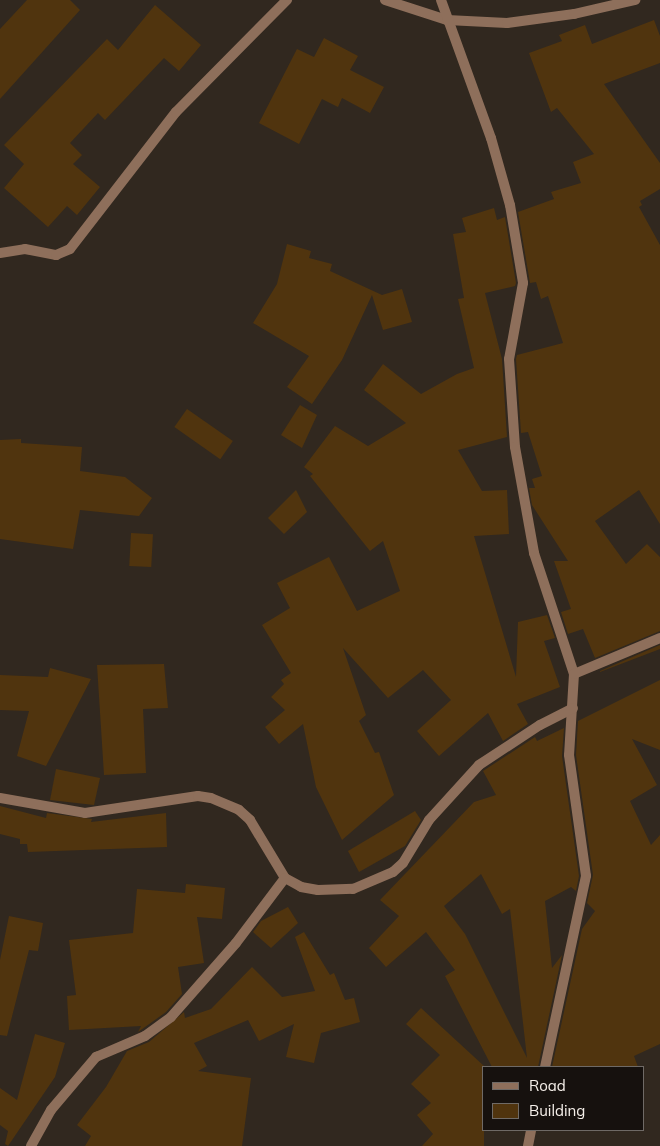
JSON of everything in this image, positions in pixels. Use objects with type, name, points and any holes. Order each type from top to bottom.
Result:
[{"type":"street","points":[[0,253],[25,249],[56,255],[70,249],[176,112],[287,0]]},
{"type":"street","points":[[385,0],[447,20],[507,23],[574,14],[634,0]]},
{"type":"street","points":[[441,0],[488,128],[510,206],[522,283],[509,359],[515,447],[534,553],[574,674],[570,766],[586,876],[544,1066]]},
{"type":"street","points":[[574,674],[660,638]]},
{"type":"street","points":[[0,798],[85,813],[198,796],[211,798],[239,810],[250,820],[284,878],[301,887],[324,891],[353,889],[389,876],[403,862],[429,820],[479,765],[540,725],[573,708]]},
{"type":"street","points":[[31,1146],[51,1110],[96,1057],[146,1036],[171,1017],[236,943],[284,878]]},
{"type":"street","points":[[528,1146],[531,1131]]},
{"type":"building","points":[[27,0],[70,0],[80,10],[0,99],[0,29]]},
{"type":"building","points":[[155,5],[201,45],[179,71],[164,58],[105,120],[98,113],[70,143],[82,155],[73,164],[100,187],[77,215],[67,206],[48,227],[4,188],[24,164],[4,145],[107,39],[118,50]]},
{"type":"building","points":[[654,20],[660,36],[660,63],[604,84],[660,163],[660,189],[640,201],[642,205],[639,207],[660,245],[660,524],[639,490],[595,521],[626,564],[647,544],[660,557],[660,631],[595,658],[583,629],[568,634],[561,612],[571,609],[554,561],[568,561],[532,505],[529,488],[535,488],[532,479],[542,476],[528,432],[521,433],[516,359],[517,355],[563,343],[548,296],[541,299],[536,282],[530,283],[518,212],[554,199],[551,192],[581,183],[573,162],[594,154],[557,108],[551,112],[529,53],[562,41],[559,35],[585,25],[592,44]]},
{"type":"building","points":[[324,38],[358,56],[350,70],[384,87],[370,113],[342,98],[338,107],[322,99],[299,144],[259,123],[297,49],[314,57]]},
{"type":"building","points":[[494,208],[497,220],[505,217],[516,283],[515,286],[485,293],[502,359],[507,437],[458,450],[482,491],[507,490],[509,534],[474,536],[516,677],[518,622],[547,615],[555,638],[544,641],[560,687],[517,704],[528,724],[503,741],[488,713],[439,756],[417,731],[451,700],[423,670],[388,698],[343,648],[366,715],[359,721],[375,753],[379,752],[394,795],[342,840],[316,787],[303,724],[279,744],[265,727],[285,710],[271,697],[284,684],[281,680],[291,673],[262,625],[290,608],[277,583],[329,557],[357,611],[400,591],[383,541],[370,551],[310,476],[313,474],[304,467],[335,426],[368,446],[406,423],[364,390],[383,364],[421,394],[457,374],[474,368],[458,299],[464,298],[453,234],[466,232],[462,218]]},
{"type":"building","points":[[287,244],[311,251],[309,258],[332,264],[330,271],[382,295],[402,289],[412,322],[383,330],[372,295],[342,360],[312,404],[287,387],[309,356],[253,323],[277,284]]},
{"type":"building","points":[[300,405],[317,415],[302,448],[281,435]]},
{"type":"building","points":[[187,409],[233,441],[220,459],[174,427]]},
{"type":"building","points":[[21,439],[21,443],[82,447],[80,471],[125,477],[152,498],[139,516],[80,510],[73,549],[0,539],[0,440]]},
{"type":"building","points":[[296,490],[307,512],[284,534],[268,518]]},
{"type":"building","points":[[131,533],[153,534],[151,567],[129,566]]},
{"type":"building","points":[[660,645],[660,649],[600,672],[600,671]]},
{"type":"building","points":[[164,664],[168,708],[143,709],[146,773],[104,775],[97,665]]},
{"type":"building","points":[[50,668],[91,679],[46,766],[17,756],[29,711],[0,710],[0,675],[48,677]]},
{"type":"building","points":[[660,680],[660,750],[632,739],[657,785],[630,801],[651,845],[660,835],[660,1044],[634,1056],[638,1066],[552,1066],[582,929],[595,911],[587,903],[593,875],[576,755],[578,721]]},
{"type":"building","points":[[564,728],[562,756],[579,876],[576,891],[571,887],[545,901],[552,968],[562,955],[538,1066],[491,1066],[445,976],[455,970],[426,932],[386,967],[369,948],[399,916],[380,900],[474,802],[496,795],[483,771],[535,737],[537,741]],"holes":[[[481,874],[502,914],[510,909],[527,1058],[465,934],[444,906]]]},
{"type":"building","points":[[56,769],[100,778],[94,805],[50,800]]},
{"type":"building","points":[[0,806],[46,818],[47,813],[92,819],[91,822],[166,813],[167,847],[28,852],[27,844],[20,844],[20,839],[0,834]]},
{"type":"building","points":[[415,811],[421,820],[405,846],[359,872],[348,851]]},
{"type":"building","points":[[186,884],[225,888],[222,919],[197,917],[204,963],[178,967],[182,994],[166,1012],[138,1032],[141,1026],[69,1030],[67,996],[76,995],[69,940],[133,933],[137,889],[185,893]]},
{"type":"building","points":[[288,907],[298,923],[271,948],[253,932],[261,921]]},
{"type":"building","points":[[9,916],[43,923],[38,951],[29,950],[7,1036],[0,1035],[0,960]]},
{"type":"building","points":[[304,932],[330,975],[334,973],[345,1000],[354,998],[360,1022],[321,1033],[314,1063],[286,1057],[294,1024],[259,1041],[248,1020],[194,1043],[207,1066],[198,1071],[251,1078],[242,1146],[85,1146],[91,1136],[77,1125],[106,1087],[127,1051],[149,1042],[184,1012],[185,1018],[211,1009],[252,967],[282,997],[315,991],[295,937]]},
{"type":"building","points":[[421,1008],[484,1066],[482,1066],[482,1131],[484,1131],[484,1146],[422,1146],[433,1134],[417,1115],[431,1103],[411,1084],[440,1055],[406,1024]]},
{"type":"building","points":[[35,1034],[65,1043],[55,1077],[8,1146],[5,1144],[8,1131],[0,1125],[0,1088],[17,1100]]}]
